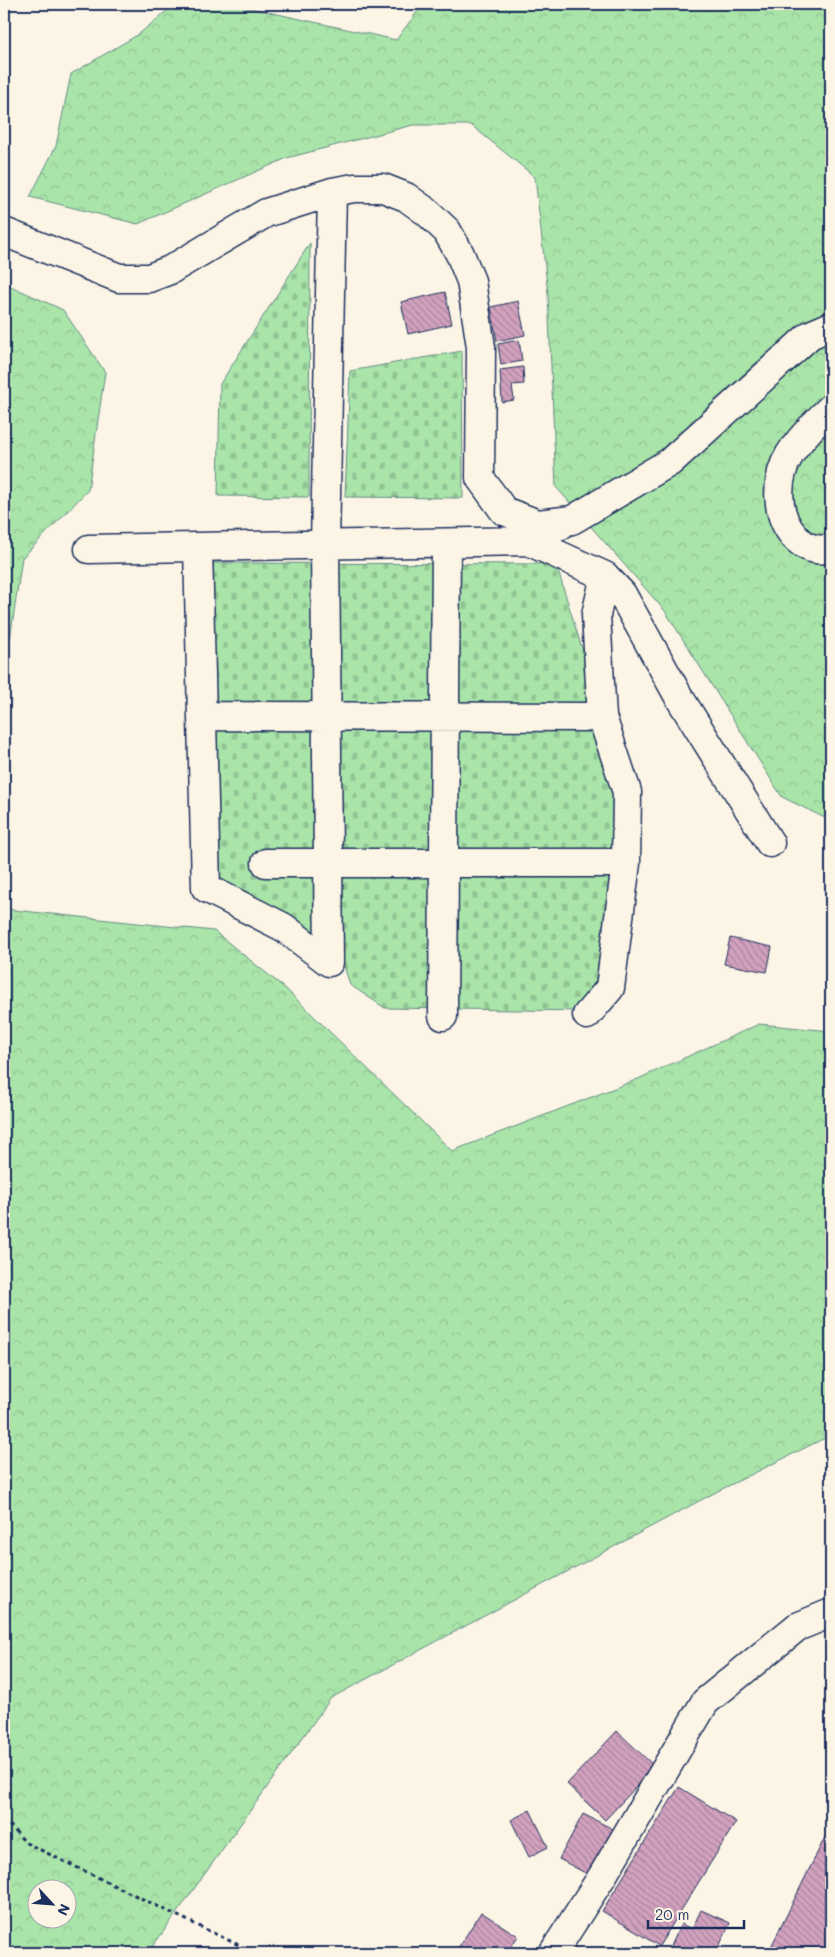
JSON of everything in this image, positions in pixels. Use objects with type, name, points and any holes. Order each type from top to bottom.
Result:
[{"type":"street","points":[[4,232],[119,278],[150,278],[170,270],[266,213],[332,192],[354,188],[383,188],[406,197],[427,212],[447,231],[460,254],[471,281],[481,347],[480,478],[504,511],[538,524],[572,520]]},
{"type":"street","points":[[198,547],[206,888],[283,927],[328,962],[325,545],[332,192]]},
{"type":"street","points":[[88,549],[528,541],[572,520],[670,462],[810,335],[831,326]]},
{"type":"street","points":[[831,408],[812,424],[789,455],[780,482],[779,508],[786,527],[800,542],[819,551],[831,548]]},
{"type":"street","points":[[528,541],[605,576],[622,594],[680,697],[770,843]]},
{"type":"street","points":[[443,1016],[446,542]]},
{"type":"street","points":[[587,1015],[610,988],[626,863],[627,792],[602,717],[596,615],[605,576]]},
{"type":"street","points":[[202,716],[602,717]]},
{"type":"street","points":[[266,863],[626,863]]},
{"type":"street","points":[[553,1953],[603,1876],[705,1702],[797,1627],[831,1613]]},
{"type":"path","points":[[4,1819],[26,1843],[253,1952],[300,1950],[303,1953]]},
{"type":"green space","points":[[175,4],[241,4],[250,8],[396,40],[423,4],[831,4],[831,821],[782,797],[665,611],[556,487],[548,294],[535,177],[471,125],[413,125],[287,158],[138,224],[30,197],[56,146],[71,74],[139,34]]},
{"type":"green space","points":[[310,243],[309,497],[218,496],[220,384]]},
{"type":"green space","points":[[4,283],[63,310],[105,372],[88,490],[22,558],[4,681]]},
{"type":"green space","points":[[462,351],[463,498],[345,497],[350,371]]},
{"type":"green space","points":[[212,563],[556,564],[596,694],[621,791],[603,986],[583,1011],[385,1008],[350,985],[342,960],[212,877]]},
{"type":"green space","points":[[4,909],[214,931],[286,989],[452,1151],[638,1079],[759,1024],[831,1031],[831,1435],[716,1492],[331,1698],[148,1953],[4,1953]]},
{"type":"building","points":[[445,292],[452,324],[408,334],[401,302]]},
{"type":"building","points":[[518,301],[525,335],[497,341],[491,307]]},
{"type":"building","points":[[519,340],[522,361],[501,365],[498,344]]},
{"type":"building","points":[[523,367],[524,384],[512,385],[514,400],[502,402],[500,370]]},
{"type":"building","points":[[730,938],[772,947],[767,972],[724,964]]},
{"type":"building","points":[[617,1731],[655,1767],[605,1820],[567,1784]]},
{"type":"building","points":[[679,1787],[736,1822],[659,1946],[602,1911]]},
{"type":"building","points":[[530,1810],[548,1847],[529,1857],[511,1820]]},
{"type":"building","points":[[583,1814],[615,1830],[591,1876],[559,1859]]},
{"type":"building","points":[[831,1825],[831,1953],[768,1953]]},
{"type":"building","points":[[701,1910],[730,1923],[716,1953],[668,1953],[681,1924],[692,1929]]},
{"type":"building","points":[[481,1912],[518,1936],[507,1953],[455,1953]]}]
